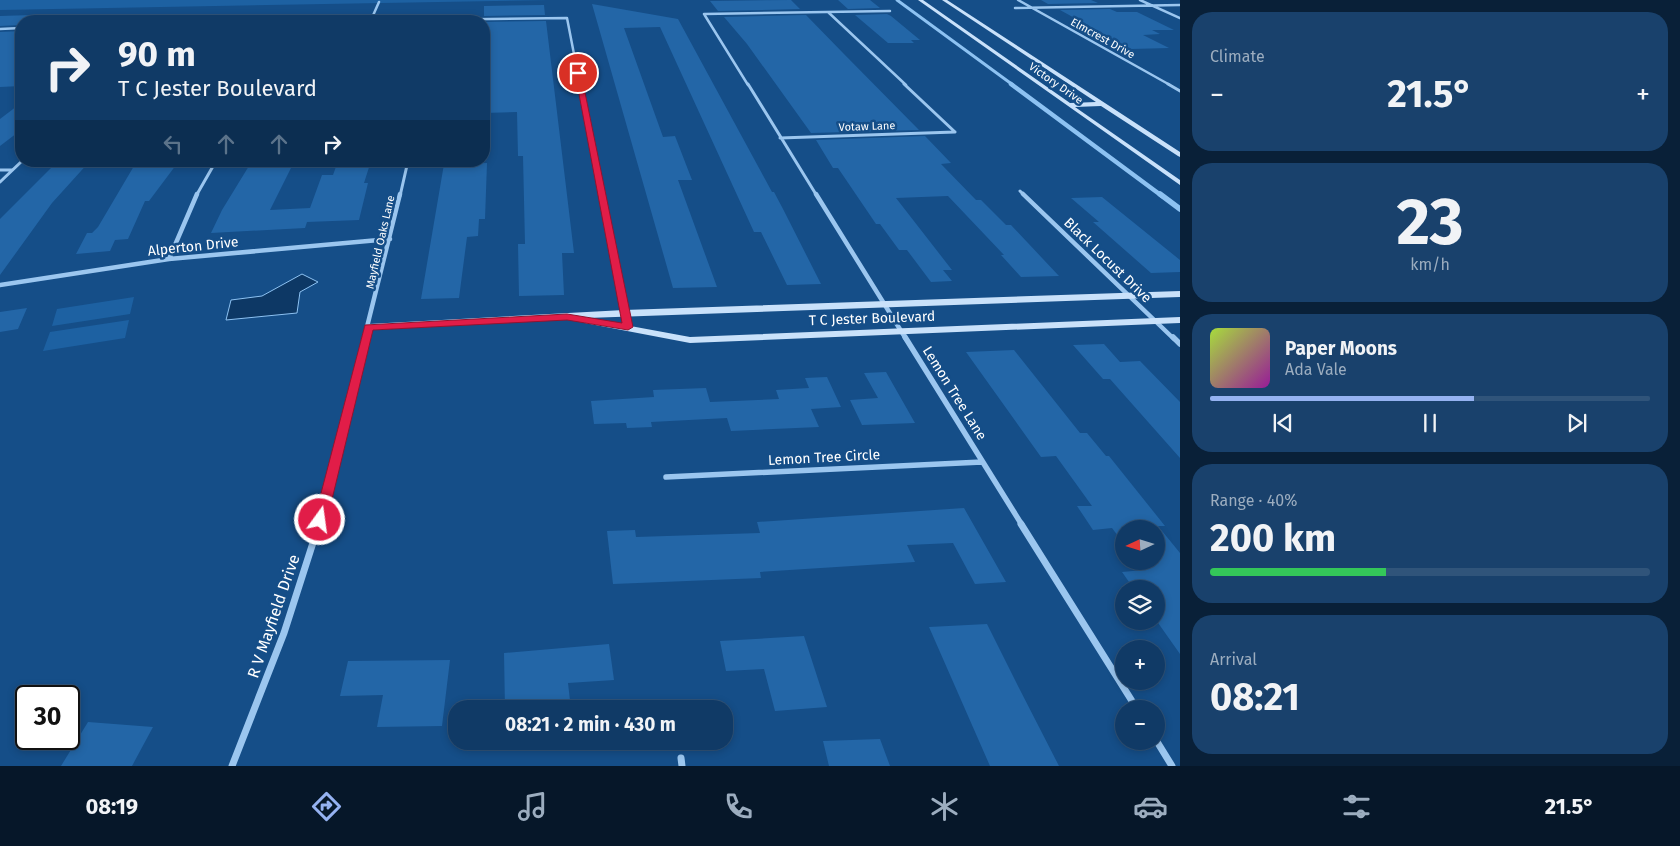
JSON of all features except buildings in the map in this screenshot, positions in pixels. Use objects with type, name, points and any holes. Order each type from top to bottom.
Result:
[{"type":"main road","name":"Victory Drive","points":[[920,0],[1180,183]]},
{"type":"main road","name":"Victory Drive","points":[[944,0],[1180,155]]},
{"type":"main road","points":[[933,9],[941,9]]},
{"type":"main road","points":[[950,9],[958,9]]},
{"type":"main road","points":[[1069,105],[1102,104]]},
{"type":"main road","name":"T C Jester Boulevard","points":[[368,327],[624,313],[1180,294]]},
{"type":"main road","name":"T C Jester Boulevard","points":[[567,317],[690,340],[1180,320]]},
{"type":"street","name":"Elmcrest Drive","points":[[1018,0],[1180,91]]},
{"type":"street","points":[[1140,0],[1180,18]]},
{"type":"street","points":[[372,15],[378,2]]},
{"type":"street","points":[[1015,8],[1180,5]]},
{"type":"street","points":[[828,12],[890,11]]},
{"type":"street","name":"Lemon Tree Lane","points":[[828,12],[704,14],[1130,700]]},
{"type":"street","name":"Votaw Lane","points":[[780,138],[955,132],[828,12]]},
{"type":"street","points":[[490,19],[567,18],[628,327]]},
{"type":"street","points":[[0,29],[15,28]]},
{"type":"street","points":[[0,182],[15,167]]},
{"type":"street","points":[[169,259],[201,184],[212,167]]},
{"type":"street","name":"Mayfield Oaks Lane","points":[[368,327],[407,167]]},
{"type":"street","points":[[0,170],[12,170]]},
{"type":"street","name":"Black Locust Drive","points":[[1020,191],[1180,344]]},
{"type":"street","name":"Alperton Drive","points":[[0,285],[169,259],[390,239]]},
{"type":"street","name":"R V Mayfield Drive","points":[[232,766],[284,633],[320,520],[368,327]]},
{"type":"street","name":"Lemon Tree Circle","points":[[666,477],[982,462]]},
{"type":"street","points":[[1162,750],[1172,766]]},
{"type":"shaded area","points":[[0,0],[549,0],[0,10]]},
{"type":"shaded area","points":[[302,274],[318,282],[300,292],[297,313],[226,320],[231,300],[262,296]]},
{"type":"shaded area","points":[[134,297],[130,314],[52,326],[57,309]]},
{"type":"shaded area","points":[[129,320],[125,338],[43,351],[50,332]]},
{"type":"waterway","points":[[897,0],[1013,85]]},
{"type":"waterway","points":[[1011,84],[1162,196]]},
{"type":"waterway","points":[[1160,194],[1180,209]]},
{"type":"route","points":[[320,520],[368,327],[567,317],[628,327],[578,73]]}]
